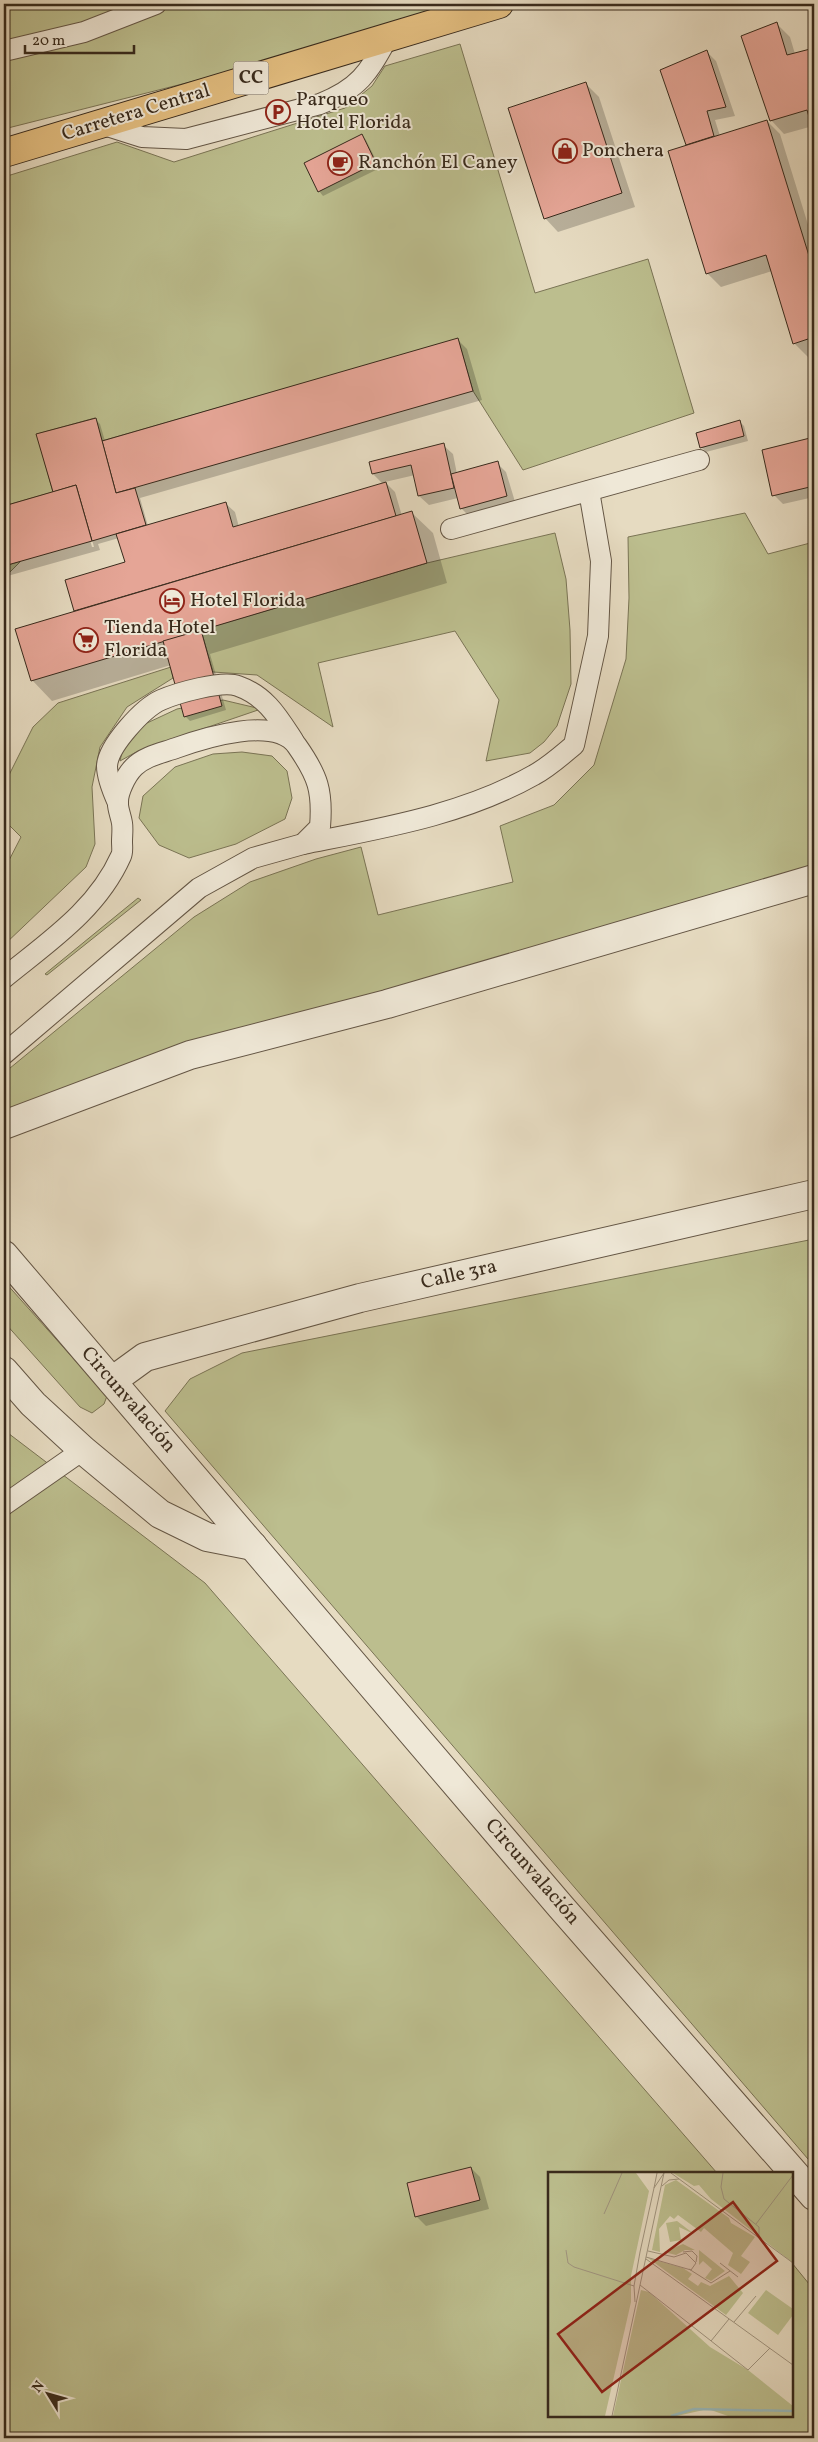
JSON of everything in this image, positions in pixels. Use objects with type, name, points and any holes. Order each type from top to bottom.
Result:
[{"type":"highway","name":"Carretera Central","points":[[4,153],[494,4]]},
{"type":"street","points":[[4,1125],[190,1055],[387,1004],[814,879]]},
{"type":"street","name":"Calle 3ra","points":[[112,1381],[145,1357],[360,1298],[814,1194]]},
{"type":"street","name":"Circunvalación","points":[[4,1255],[561,1907],[814,2196]]},
{"type":"street","points":[[4,1371],[33,1404],[82,1450],[160,1514],[207,1537],[253,1546]]},
{"type":"lane","points":[[4,51],[84,32],[156,4]]},
{"type":"lane","points":[[100,124],[142,137],[186,139],[320,104],[340,96],[360,82],[388,37]]},
{"type":"lane","points":[[451,529],[699,460]]},
{"type":"lane","points":[[4,1054],[199,888],[253,858],[303,844],[390,827],[467,807],[536,775],[574,745],[598,636],[601,561],[589,491]]},
{"type":"lane","points":[[4,978],[82,914],[100,894],[122,855],[122,824],[107,767],[119,739],[148,708],[160,700],[223,684],[235,685],[262,697],[272,708],[313,769],[322,801],[320,827],[303,844]]},
{"type":"lane","points":[[118,803],[126,778],[135,766],[149,757],[208,737],[247,731],[271,732],[293,740]]},
{"type":"lane","points":[[4,1505],[82,1450]]},
{"type":"green space","points":[[4,4],[499,4],[4,129]]},
{"type":"green space","points":[[460,44],[535,293],[648,259],[694,413],[523,470],[473,391],[458,339],[102,441],[95,418],[37,434],[53,492],[4,506],[4,177],[117,142],[174,162],[345,108],[372,86],[385,66]]},
{"type":"green space","points":[[745,513],[768,554],[814,542],[814,867],[4,1111],[4,1073],[194,917],[250,882],[316,859],[361,847],[378,915],[513,882],[500,826],[554,805],[594,765],[626,659],[629,598],[628,537]]},
{"type":"green space","points":[[555,533],[566,579],[570,630],[571,684],[557,726],[544,742],[530,753],[486,761],[499,700],[455,631],[318,663],[333,727],[257,675],[213,672],[201,630],[427,563]]},
{"type":"green space","points":[[21,561],[4,578],[4,566]]},
{"type":"green space","points":[[171,667],[173,678],[127,707],[100,747],[92,787],[95,844],[86,867],[4,945],[4,870],[21,837],[4,820],[4,785],[33,727],[58,703]]},
{"type":"green space","points":[[223,700],[261,709],[138,751],[120,761],[123,747],[147,723],[177,709]]},
{"type":"green space","points":[[242,752],[272,756],[287,771],[292,798],[285,819],[236,844],[189,858],[159,845],[139,818],[143,796],[175,767],[213,754]]},
{"type":"green space","points":[[138,898],[141,900],[47,975],[45,974]]},
{"type":"green space","points":[[814,1239],[814,2166],[165,1411],[190,1379],[242,1353]]},
{"type":"green space","points":[[4,1281],[107,1396],[104,1404],[92,1413],[80,1407],[4,1322]]},
{"type":"green space","points":[[4,1430],[205,1583],[716,2172],[548,2172],[548,2417],[793,2417],[793,2264],[814,2290],[814,2438],[4,2438]]},
{"type":"building","points":[[777,22],[787,55],[814,48],[814,134],[807,110],[770,121],[741,36]]},
{"type":"building","points":[[707,50],[726,107],[707,111],[714,136],[686,145],[660,70]]},
{"type":"building","name":"Ponchera","points":[[586,82],[622,193],[544,219],[508,108]]},
{"type":"building","points":[[767,120],[814,272],[814,337],[793,344],[766,255],[706,274],[668,151]]},
{"type":"building","name":"Ranchón El Caney","points":[[362,134],[376,163],[318,192],[304,163]]},
{"type":"building","points":[[458,338],[473,391],[116,493],[102,441]]},
{"type":"building","points":[[96,418],[116,493],[135,488],[146,525],[92,541],[76,485],[53,492],[36,434]]},
{"type":"building","points":[[740,420],[744,436],[700,448],[696,433]]},
{"type":"building","points":[[814,437],[814,486],[772,496],[762,450]]},
{"type":"building","points":[[444,443],[454,488],[418,496],[411,465],[372,474],[369,462]]},
{"type":"building","points":[[498,461],[507,496],[460,509],[451,474]]},
{"type":"building","points":[[386,482],[396,516],[74,611],[65,580],[125,562],[116,534],[226,502],[233,527]]},
{"type":"building","points":[[76,485],[92,541],[4,566],[4,506]]},
{"type":"building","points":[[412,511],[427,563],[31,681],[15,629]]},
{"type":"building","points":[[201,630],[222,706],[184,717],[163,641]]},
{"type":"building","points":[[471,2167],[480,2200],[415,2217],[407,2183]]},
{"type":"place","name":"Parqueo Hotel Florida","points":[[278,112]]},
{"type":"place","name":"Ponchera","points":[[565,151]]},
{"type":"place","name":"Ranchón El Caney","points":[[340,163]]},
{"type":"place","name":"Hotel Florida","points":[[172,601]]},
{"type":"place","name":"Tienda Hotel Florida","points":[[86,640]]}]
